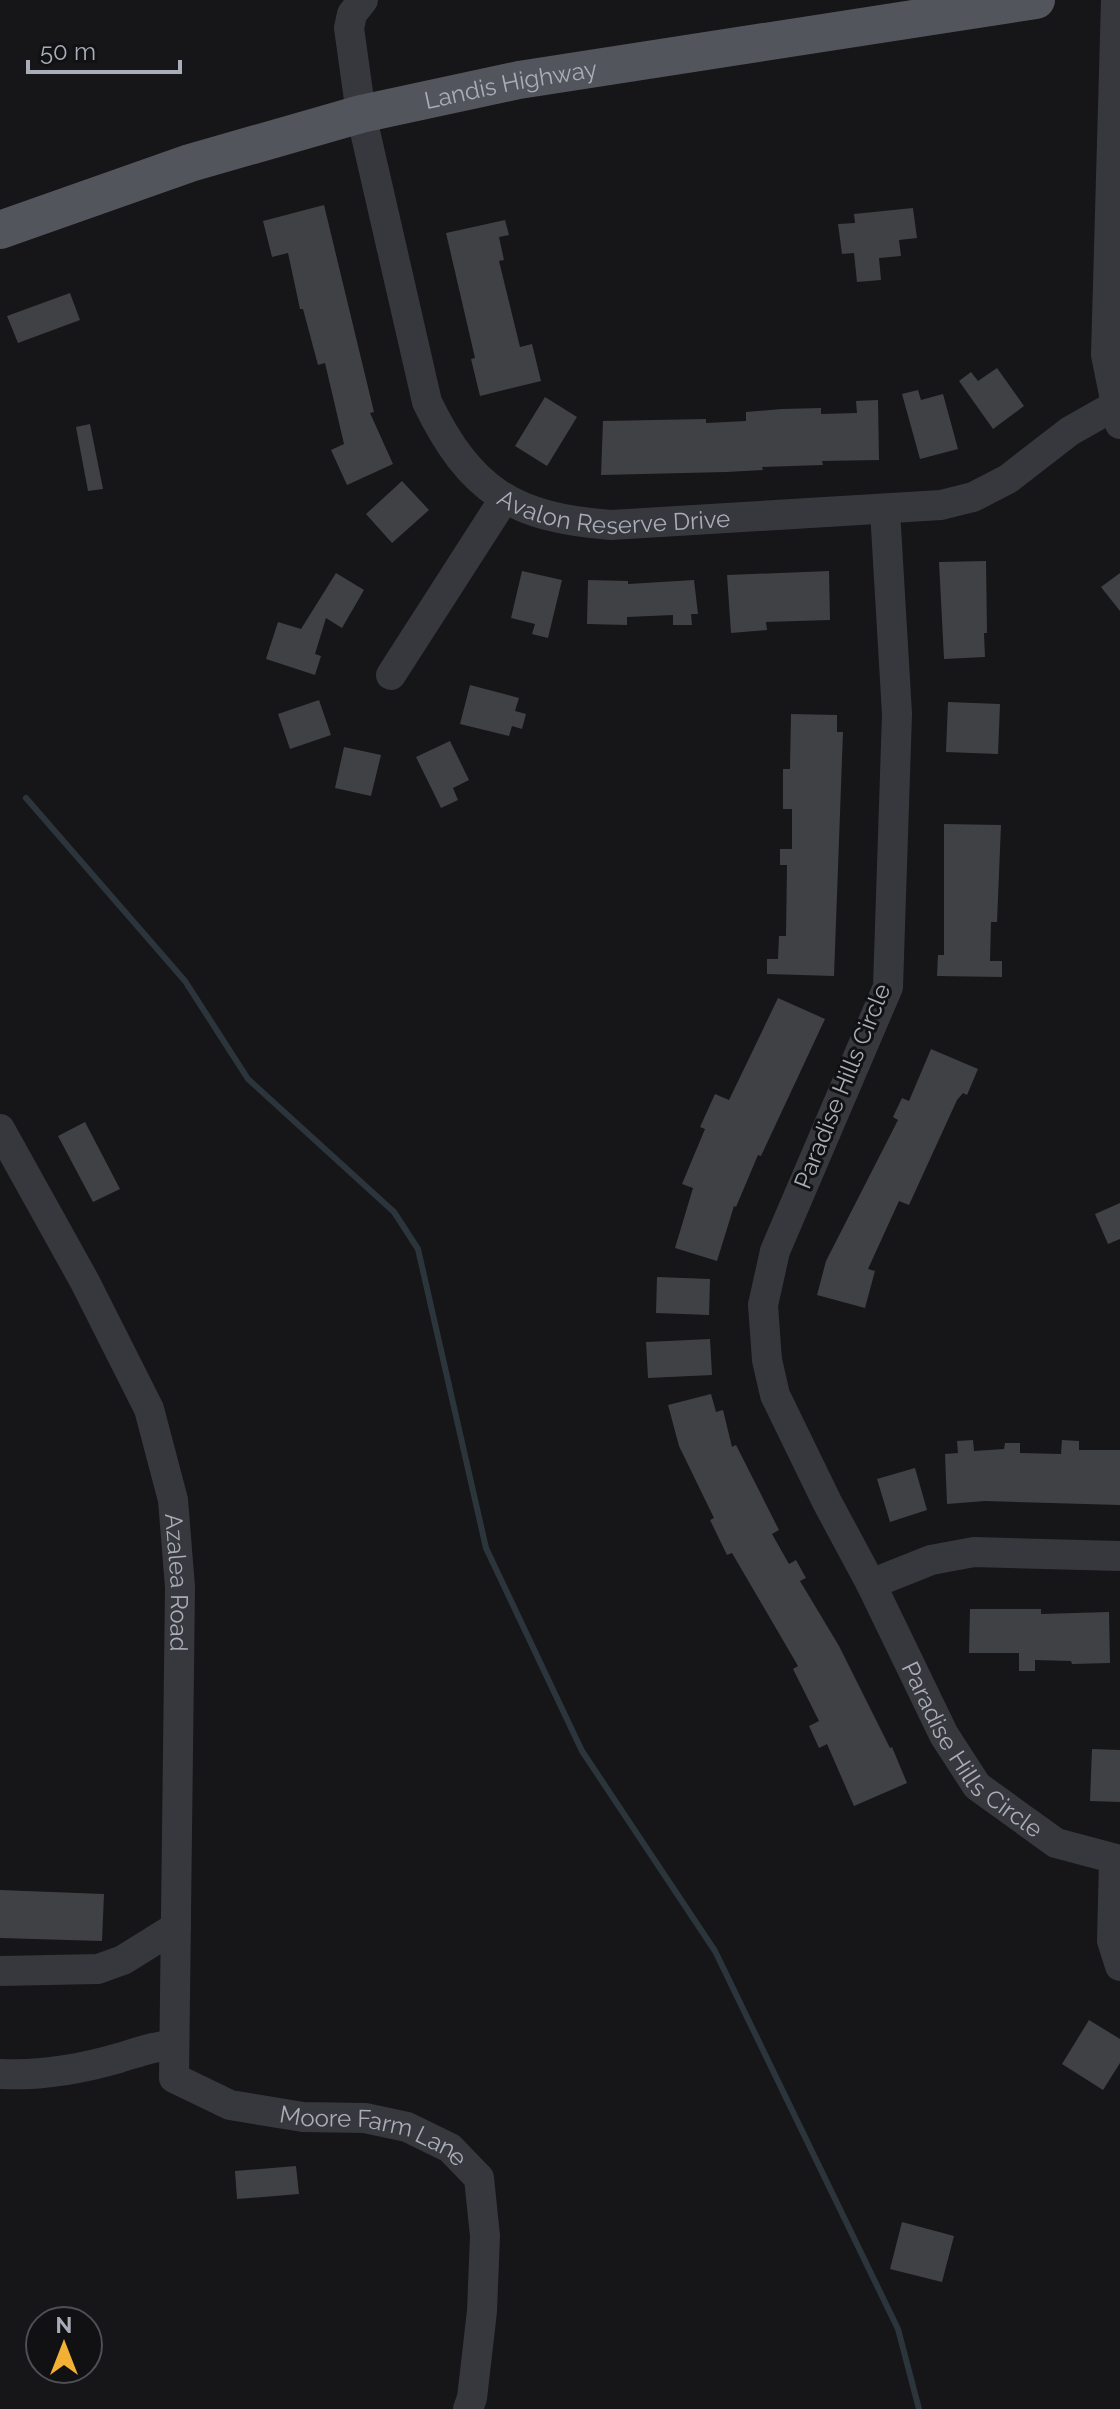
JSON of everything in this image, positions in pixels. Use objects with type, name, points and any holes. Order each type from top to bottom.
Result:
[{"type":"main road","name":"Landis Highway","points":[[0,230],[190,163],[361,114],[534,77],[1036,0]]},
{"type":"street","name":"Avalon Reserve Drive","points":[[363,0],[352,14],[349,28],[361,114],[427,402],[443,435],[467,467],[504,499],[536,514],[571,522],[611,525],[941,505],[973,497],[1008,479],[1070,431],[1118,414]]},
{"type":"street","points":[[1116,0],[1106,355],[1118,414]]},
{"type":"street","points":[[391,675],[504,499]]},
{"type":"street","name":"Paradise Hills Circle","points":[[885,510],[897,714],[888,987],[775,1251],[763,1305],[767,1360],[775,1395],[827,1502],[871,1584],[944,1735],[977,1786],[1056,1843],[1117,1860]]},
{"type":"street","name":"Azalea Road","points":[[0,1129],[85,1282],[149,1409],[173,1500],[180,1587],[174,2078]]},
{"type":"street","points":[[871,1584],[931,1560],[974,1552],[1120,1556]]},
{"type":"street","points":[[1117,1860],[1112,1941],[1120,1966]]},
{"type":"street","points":[[0,1971],[98,1969],[123,1960],[176,1927]]},
{"type":"street","points":[[0,2074],[63,2071],[120,2058],[153,2046],[174,2045]]},
{"type":"street","name":"Moore Farm Lane","points":[[174,2078],[230,2105],[303,2117],[365,2118],[407,2127],[450,2148],[479,2178],[485,2236],[482,2311],[472,2398],[468,2409]]},
{"type":"building","points":[[324,205],[374,412],[370,413],[393,464],[347,485],[331,450],[344,444],[325,363],[318,365],[303,309],[300,309],[288,253],[272,257],[263,221]]},
{"type":"building","points":[[913,208],[917,238],[899,240],[901,256],[879,258],[881,280],[857,282],[854,253],[842,254],[838,224],[855,223],[854,214]]},
{"type":"building","points":[[505,220],[509,235],[499,237],[504,260],[499,261],[520,347],[532,344],[541,381],[480,396],[471,359],[475,358],[446,233]]},
{"type":"building","points":[[70,293],[80,320],[18,343],[7,316]]},
{"type":"building","points":[[997,368],[1024,406],[993,429],[959,381],[971,372],[978,381]]},
{"type":"building","points":[[918,390],[921,400],[943,394],[958,449],[920,459],[902,394]]},
{"type":"building","points":[[545,397],[577,417],[547,466],[515,446]]},
{"type":"building","points":[[878,400],[879,460],[822,461],[823,465],[726,472],[601,475],[603,421],[746,421],[746,412],[782,409],[821,408],[821,414],[857,413],[856,401]]},
{"type":"building","points":[[90,424],[103,489],[88,491],[76,427]]},
{"type":"building","points":[[402,481],[429,510],[392,543],[366,514]]},
{"type":"building","points":[[986,561],[985,657],[944,659],[939,562]]},
{"type":"building","points":[[522,571],[562,580],[548,638],[532,634],[535,624],[511,618]]},
{"type":"building","points":[[829,571],[830,620],[766,622],[767,630],[731,633],[727,575]]},
{"type":"building","points":[[336,573],[364,590],[342,628],[326,618],[315,654],[321,656],[315,675],[266,659],[278,622],[301,629]]},
{"type":"building","points":[[1120,573],[1120,611],[1101,587]]},
{"type":"building","points":[[588,580],[628,581],[628,584],[694,580],[698,614],[691,614],[692,625],[673,625],[673,615],[627,617],[627,625],[587,624]]},
{"type":"building","points":[[470,685],[519,698],[515,711],[526,714],[522,729],[512,726],[509,736],[460,724]]},
{"type":"building","points":[[319,700],[331,735],[290,749],[278,714]]},
{"type":"building","points":[[948,702],[1000,704],[998,754],[946,752]]},
{"type":"building","points":[[791,714],[837,715],[837,732],[843,732],[834,976],[767,974],[767,959],[778,959],[779,936],[786,936],[787,865],[780,865],[780,849],[792,849],[792,809],[783,809],[783,769],[790,769]]},
{"type":"building","points":[[450,741],[469,780],[453,788],[458,800],[441,808],[416,757]]},
{"type":"building","points":[[344,747],[381,755],[371,796],[335,788]]},
{"type":"building","points":[[944,824],[1001,825],[997,922],[991,922],[990,961],[1002,961],[1002,977],[937,976],[938,955],[944,955]]},
{"type":"building","points":[[778,998],[825,1019],[734,1206],[717,1261],[675,1248],[693,1188],[682,1184],[705,1129],[700,1127],[715,1094],[729,1100]]},
{"type":"building","points":[[931,1049],[978,1069],[967,1095],[963,1093],[957,1100],[909,1205],[899,1201],[868,1269],[875,1271],[865,1308],[817,1295],[826,1261],[898,1120],[893,1117],[902,1098],[909,1101]]},
{"type":"building","points":[[85,1122],[120,1189],[93,1202],[58,1136]]},
{"type":"building","points":[[1120,1203],[1120,1239],[1108,1244],[1095,1214]]},
{"type":"building","points":[[657,1277],[710,1279],[709,1315],[656,1313]]},
{"type":"building","points":[[710,1339],[712,1375],[648,1378],[646,1342]]},
{"type":"building","points":[[711,1394],[716,1412],[723,1410],[732,1447],[736,1445],[779,1530],[772,1534],[789,1564],[796,1560],[806,1578],[800,1581],[839,1646],[892,1747],[907,1783],[854,1806],[827,1744],[819,1748],[809,1726],[819,1721],[793,1669],[798,1666],[732,1553],[727,1555],[710,1520],[714,1518],[679,1446],[668,1405]]},
{"type":"building","points":[[973,1440],[974,1451],[1004,1449],[1005,1443],[1020,1443],[1020,1453],[1061,1454],[1062,1440],[1079,1441],[1079,1450],[1120,1450],[1120,1505],[985,1501],[947,1504],[945,1454],[958,1453],[957,1441]]},
{"type":"building","points":[[915,1468],[927,1510],[890,1522],[877,1479]]},
{"type":"building","points":[[970,1609],[1041,1609],[1041,1614],[1109,1612],[1110,1663],[1072,1664],[1071,1661],[1035,1660],[1035,1671],[1019,1671],[1019,1653],[969,1653]]},
{"type":"building","points":[[1092,1749],[1120,1750],[1120,1802],[1090,1801]]},
{"type":"building","points":[[0,1890],[104,1894],[102,1941],[0,1938]]},
{"type":"building","points":[[1089,2020],[1120,2039],[1120,2063],[1103,2090],[1062,2064]]},
{"type":"building","points":[[296,2166],[299,2194],[237,2199],[235,2171]]},
{"type":"building","points":[[902,2222],[954,2236],[942,2282],[890,2269]]},
{"type":"waterway","points":[[26,798],[185,981],[248,1079],[394,1212],[418,1249],[486,1548],[582,1751],[715,1951],[898,2329],[919,2409]]}]
